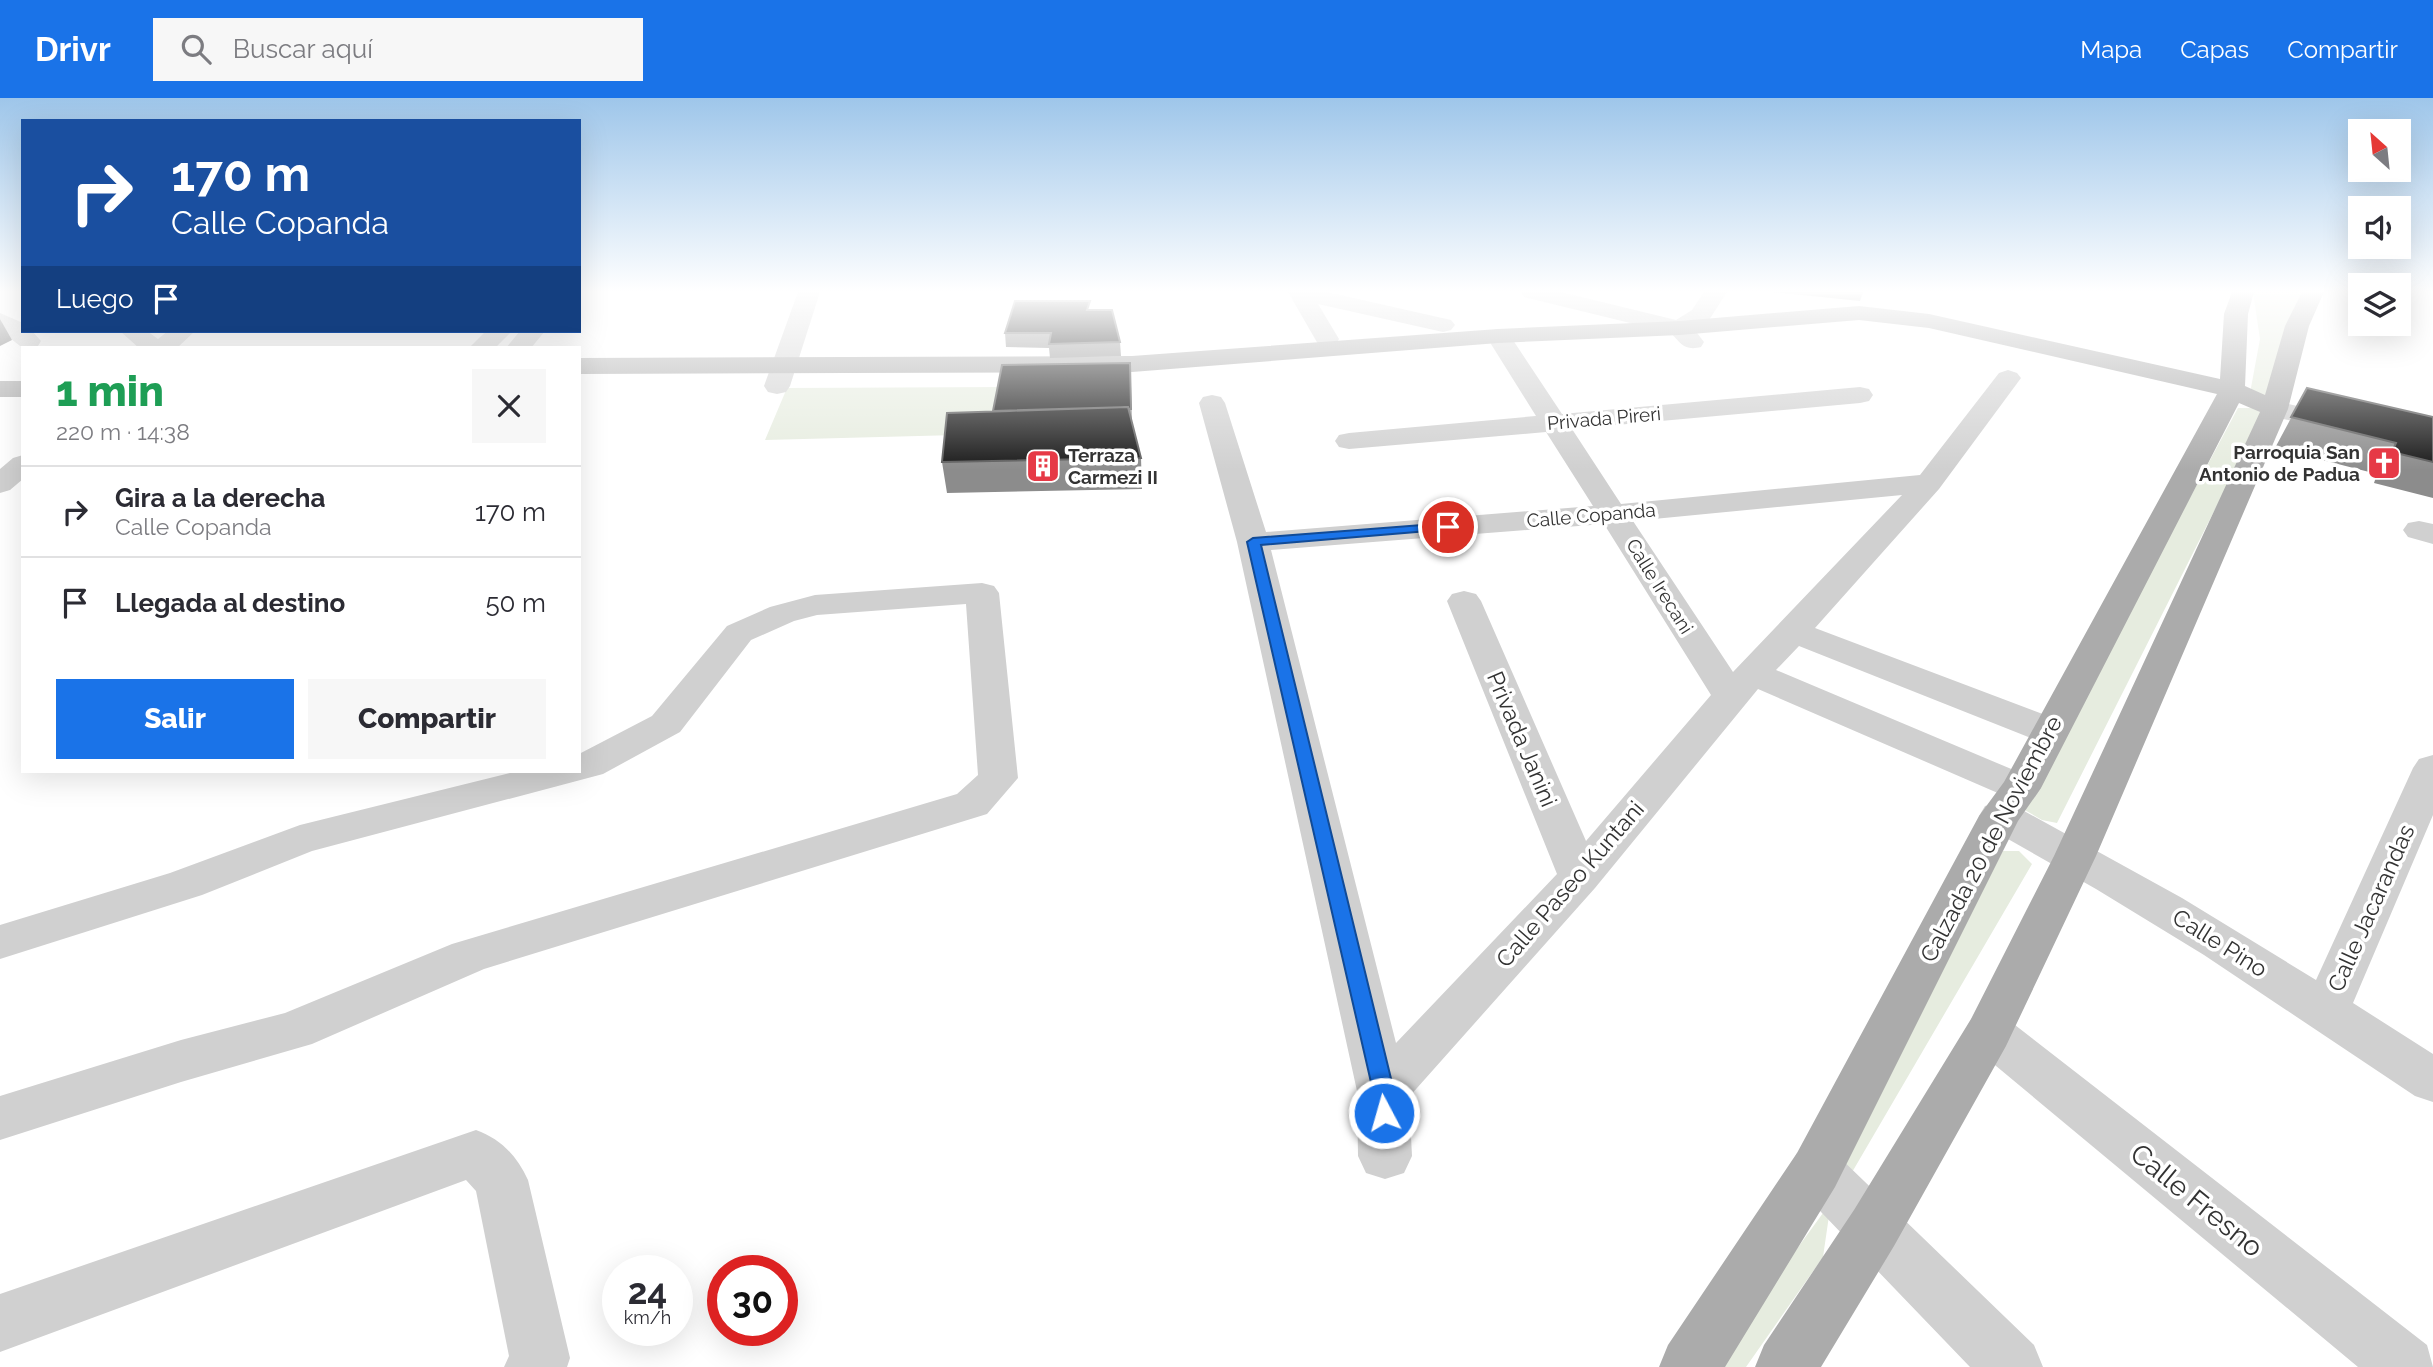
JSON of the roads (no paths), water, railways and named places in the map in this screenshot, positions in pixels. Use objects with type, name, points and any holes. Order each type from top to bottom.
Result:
[{"type":"main road","points":[[581,366],[781,375],[964,375],[1138,384],[1209,380],[1459,351]]},
{"type":"main road","points":[[1979,351],[2230,396],[2275,409]]},
{"type":"main road","name":"Calzada 20 de Noviembre","points":[[1690,1367],[1816,1170],[2010,802],[2230,396],[2233,351]]},
{"type":"main road","points":[[1786,1367],[1874,1228],[1989,1032],[2075,856],[2275,409],[2290,351]]},
{"type":"main road","points":[[0,368],[21,368]]},
{"type":"main road","points":[[581,387],[781,375]]},
{"type":"main road","points":[[0,389],[21,389]]},
{"type":"street","points":[[781,375],[789,351]]},
{"type":"street","name":"Calle Irecani","points":[[1507,351],[1614,514],[1742,684]]},
{"type":"street","name":"Calle Paseo Kuntani","points":[[1383,1091],[1580,877],[1742,684],[1929,484],[2014,359]]},
{"type":"street","points":[[1209,380],[1253,542],[1383,1091],[1385,1157]]},
{"type":"street","name":"Privada Pireri","points":[[1349,441],[1860,395]]},
{"type":"street","points":[[2275,409],[2408,438],[2433,439]]},
{"type":"street","points":[[0,461],[21,444]]},
{"type":"street","points":[[0,484],[21,466]]},
{"type":"street","name":"Calle Copanda","points":[[1253,542],[1614,514],[1929,484]]},
{"type":"street","points":[[0,1118],[181,1061],[295,1030],[468,956],[972,804],[998,778],[982,593],[815,605],[782,614],[739,633],[666,724],[581,767]]},
{"type":"street","name":"Privada Janini","points":[[1464,601],[1580,877]]},
{"type":"street","points":[[1793,632],[2050,731]]},
{"type":"street","points":[[1742,684],[2010,802]]},
{"type":"street","name":"Calle Jacarandas","points":[[2326,1010],[2433,768]]},
{"type":"street","points":[[0,942],[186,884],[300,840],[561,773]]},
{"type":"street","name":"Calle Pino","points":[[2010,802],[2075,856],[2326,1010],[2433,1081]]},
{"type":"street","name":"Calle Fresno","points":[[1989,1032],[2405,1367]]},
{"type":"street","points":[[0,1323],[476,1153],[501,1180],[540,1358],[535,1367]]},
{"type":"street","points":[[1816,1170],[2012,1367]]},
{"type":"place","name":"Parroquia San Antonio de Padua","points":[[2384,463]]},
{"type":"place","name":"Terraza Carmezi II","points":[[1043,466]]}]
